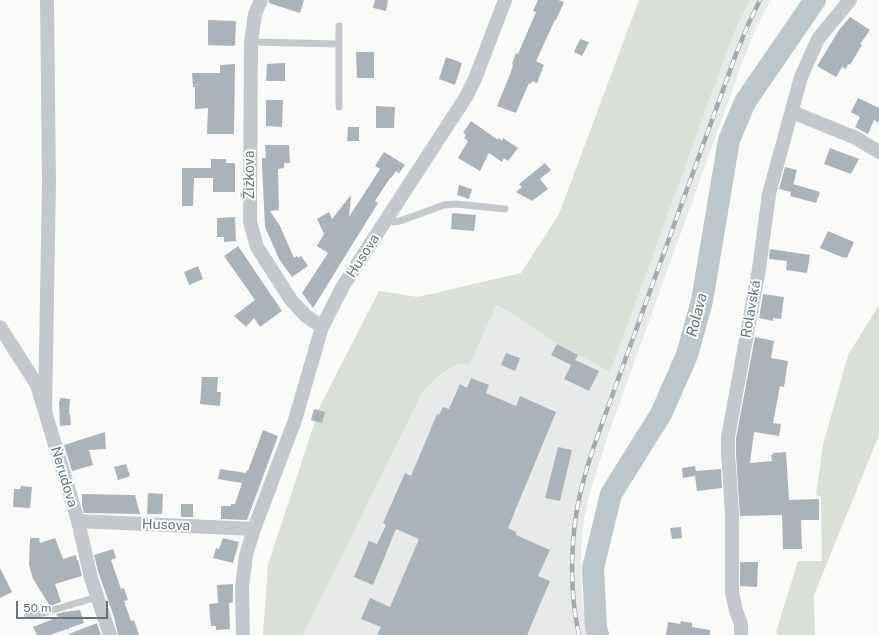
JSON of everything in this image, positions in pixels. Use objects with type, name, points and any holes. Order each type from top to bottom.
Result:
[{"type":"street","points":[[45,412],[49,182],[48,0]]},
{"type":"street","name":"Žižkova","points":[[261,0],[255,14],[251,42],[250,222],[258,247],[292,300],[306,316],[322,327]]},
{"type":"street","name":"Husova","points":[[243,635],[242,587],[246,555],[254,529],[295,420],[322,327],[343,286],[466,97],[475,79],[505,0]]},
{"type":"street","name":"Rolavská","points":[[741,635],[741,624],[736,611],[732,592],[732,515],[728,437],[758,269],[769,194],[801,77],[818,39],[850,0]]},
{"type":"street","points":[[792,112],[856,138],[879,152]]},
{"type":"street","name":"Nerudova","points":[[0,327],[37,385],[78,522],[91,578],[110,635]]},
{"type":"street","name":"Husova","points":[[78,522],[254,529]]},
{"type":"lane","points":[[339,26],[339,107]]},
{"type":"lane","points":[[251,42],[339,44]]},
{"type":"lane","points":[[387,219],[394,222],[403,220],[444,205],[456,204],[505,209]]},
{"type":"lane","points":[[28,615],[33,616],[97,597]]},
{"type":"shaded area","points":[[639,0],[750,0],[739,21],[727,51],[610,372],[557,344],[513,314],[496,305],[470,364],[456,365],[450,368],[423,391],[303,635],[263,635],[268,565],[320,406],[379,291],[418,297],[521,273],[559,214]]},
{"type":"shaded area","points":[[750,0],[771,0],[756,28],[744,58],[608,435],[589,496],[584,520],[581,549],[582,597],[588,635],[303,635],[423,391],[448,369],[455,365],[464,363],[470,364],[496,305],[513,314],[557,344],[610,372],[727,51],[739,21]]},
{"type":"shaded area","points":[[879,305],[879,435],[814,595],[815,635],[779,635],[776,632],[798,561],[822,561],[821,497],[816,495],[823,445],[848,355]]},
{"type":"building","points":[[269,0],[304,0],[300,13],[269,3]]},
{"type":"building","points":[[375,0],[388,0],[386,11],[373,8]]},
{"type":"building","points":[[538,0],[558,0],[564,2],[536,61],[544,65],[537,83],[532,81],[531,84],[529,83],[516,113],[497,106],[511,72],[516,53],[518,54],[536,12],[533,11]]},
{"type":"building","points":[[850,17],[870,30],[860,44],[862,45],[850,65],[848,64],[846,69],[842,67],[836,77],[817,66],[839,30]]},
{"type":"building","points":[[208,20],[236,21],[235,46],[208,45]]},
{"type":"building","points":[[580,39],[589,42],[582,56],[574,52]]},
{"type":"building","points":[[356,52],[374,52],[374,78],[357,78]]},
{"type":"building","points":[[446,57],[462,63],[455,85],[439,79]]},
{"type":"building","points":[[285,63],[285,81],[266,81],[267,64]]},
{"type":"building","points":[[235,64],[234,134],[207,134],[208,108],[195,109],[195,87],[193,87],[192,73],[220,73],[220,65]]},
{"type":"building","points":[[858,98],[879,108],[879,123],[874,120],[868,134],[855,127],[860,117],[851,112]]},
{"type":"building","points":[[266,100],[283,100],[282,127],[266,126]]},
{"type":"building","points":[[376,106],[395,107],[394,128],[376,128]]},
{"type":"building","points":[[471,121],[498,140],[499,138],[502,141],[503,138],[518,148],[508,161],[504,158],[502,162],[489,153],[480,171],[458,158],[468,141],[464,138],[466,135],[463,133]]},
{"type":"building","points":[[348,127],[359,127],[359,141],[347,141]]},
{"type":"building","points":[[265,145],[289,145],[290,163],[284,163],[284,168],[278,169],[279,210],[270,211],[280,226],[294,258],[301,256],[308,266],[292,277],[279,259],[265,227],[262,158],[266,158]]},
{"type":"building","points":[[830,148],[859,159],[851,174],[824,164]]},
{"type":"building","points":[[384,152],[405,165],[399,173],[396,171],[390,178],[375,201],[378,203],[313,308],[302,293],[328,253],[317,246],[324,234],[317,219],[329,212],[332,219],[351,195],[349,217],[380,169],[375,166]]},
{"type":"building","points":[[211,159],[226,159],[226,163],[235,163],[235,192],[213,192],[213,178],[194,178],[193,206],[182,206],[182,168],[211,168]]},
{"type":"building","points":[[545,163],[551,170],[540,179],[548,189],[532,201],[516,192],[522,187],[519,184]]},
{"type":"building","points":[[785,167],[797,170],[793,184],[820,192],[816,203],[790,196],[791,192],[779,189]]},
{"type":"building","points":[[459,185],[472,189],[469,199],[457,195]]},
{"type":"building","points":[[452,213],[476,215],[474,231],[451,229]]},
{"type":"building","points":[[235,217],[236,241],[224,242],[224,237],[217,237],[217,218]]},
{"type":"building","points":[[828,231],[854,242],[847,258],[820,248]]},
{"type":"building","points":[[238,246],[282,311],[260,327],[254,318],[246,327],[234,316],[255,300],[224,256]]},
{"type":"building","points":[[770,249],[810,255],[807,273],[786,270],[787,261],[769,259]]},
{"type":"building","points":[[198,266],[203,279],[189,285],[184,272]]},
{"type":"building","points":[[763,294],[784,297],[781,319],[773,318],[773,321],[759,318]]},
{"type":"building","points":[[755,337],[774,341],[771,358],[788,361],[784,387],[780,386],[773,423],[781,424],[779,436],[754,432],[750,463],[772,461],[771,455],[773,455],[773,453],[786,452],[789,500],[819,499],[819,520],[801,520],[802,549],[783,549],[782,515],[740,516],[736,438]]},
{"type":"building","points":[[557,344],[578,355],[575,360],[599,371],[589,391],[564,379],[571,365],[551,355]]},
{"type":"building","points":[[506,353],[520,358],[515,371],[501,365]]},
{"type":"building","points":[[202,377],[218,377],[217,392],[221,392],[220,406],[200,404]]},
{"type":"building","points":[[471,378],[489,385],[486,393],[516,406],[520,396],[556,412],[508,528],[516,532],[516,535],[550,550],[538,576],[550,581],[527,635],[377,635],[381,627],[361,619],[370,598],[390,607],[419,539],[396,529],[373,585],[354,577],[369,541],[377,544],[386,525],[383,523],[405,473],[411,476],[437,414],[439,415],[443,407],[449,409],[460,384],[467,388]]},
{"type":"building","points":[[60,398],[70,399],[69,414],[71,425],[60,426]]},
{"type":"building","points":[[314,409],[325,412],[322,423],[311,420]]},
{"type":"building","points":[[263,430],[278,436],[247,520],[221,519],[221,506],[231,506],[231,504],[235,504],[242,483],[218,479],[220,469],[246,473]]},
{"type":"building","points":[[105,432],[106,449],[89,450],[93,465],[72,471],[64,445]]},
{"type":"building","points":[[558,447],[572,450],[560,501],[545,498]]},
{"type":"building","points":[[126,464],[130,476],[118,480],[114,467]]},
{"type":"building","points":[[695,466],[696,471],[721,469],[722,488],[697,491],[695,476],[683,478],[682,468]]},
{"type":"building","points":[[21,486],[32,487],[30,508],[13,507],[14,489],[20,489]]},
{"type":"building","points":[[148,493],[163,494],[162,514],[147,514]]},
{"type":"building","points":[[82,494],[135,495],[140,514],[84,513]]},
{"type":"building","points":[[181,504],[193,504],[193,517],[181,517]]},
{"type":"building","points":[[681,527],[682,538],[672,539],[670,528]]},
{"type":"building","points":[[30,538],[39,538],[40,543],[55,538],[63,559],[76,555],[82,576],[55,584],[61,602],[50,606],[33,579],[29,565]]},
{"type":"building","points":[[223,538],[239,542],[233,563],[213,558],[216,548],[219,549]]},
{"type":"building","points":[[113,549],[116,558],[111,560],[121,589],[124,588],[128,600],[124,601],[131,621],[134,620],[139,635],[118,635],[114,617],[98,571],[94,555]]},
{"type":"building","points":[[740,562],[758,562],[757,587],[740,586]]},
{"type":"building","points":[[0,568],[12,592],[0,598]]},
{"type":"building","points":[[233,584],[233,602],[229,603],[230,629],[216,630],[216,626],[211,626],[209,604],[218,603],[217,585]]},
{"type":"building","points":[[80,610],[84,623],[69,628],[68,630],[67,629],[50,635],[37,635],[33,627],[58,617],[56,614]]},
{"type":"building","points":[[681,621],[692,623],[692,627],[710,630],[710,635],[666,635],[668,622],[680,624]]},
{"type":"building","points":[[97,623],[101,635],[69,635],[69,634]]},
{"type":"waterway","name":"Rolava","points":[[598,635],[596,628],[593,568],[611,494],[661,414],[687,355],[702,301],[729,140],[745,102],[815,0]]},
{"type":"railway","points":[[579,635],[572,581],[572,562],[577,507],[585,475],[596,439],[736,54],[760,0]]}]
